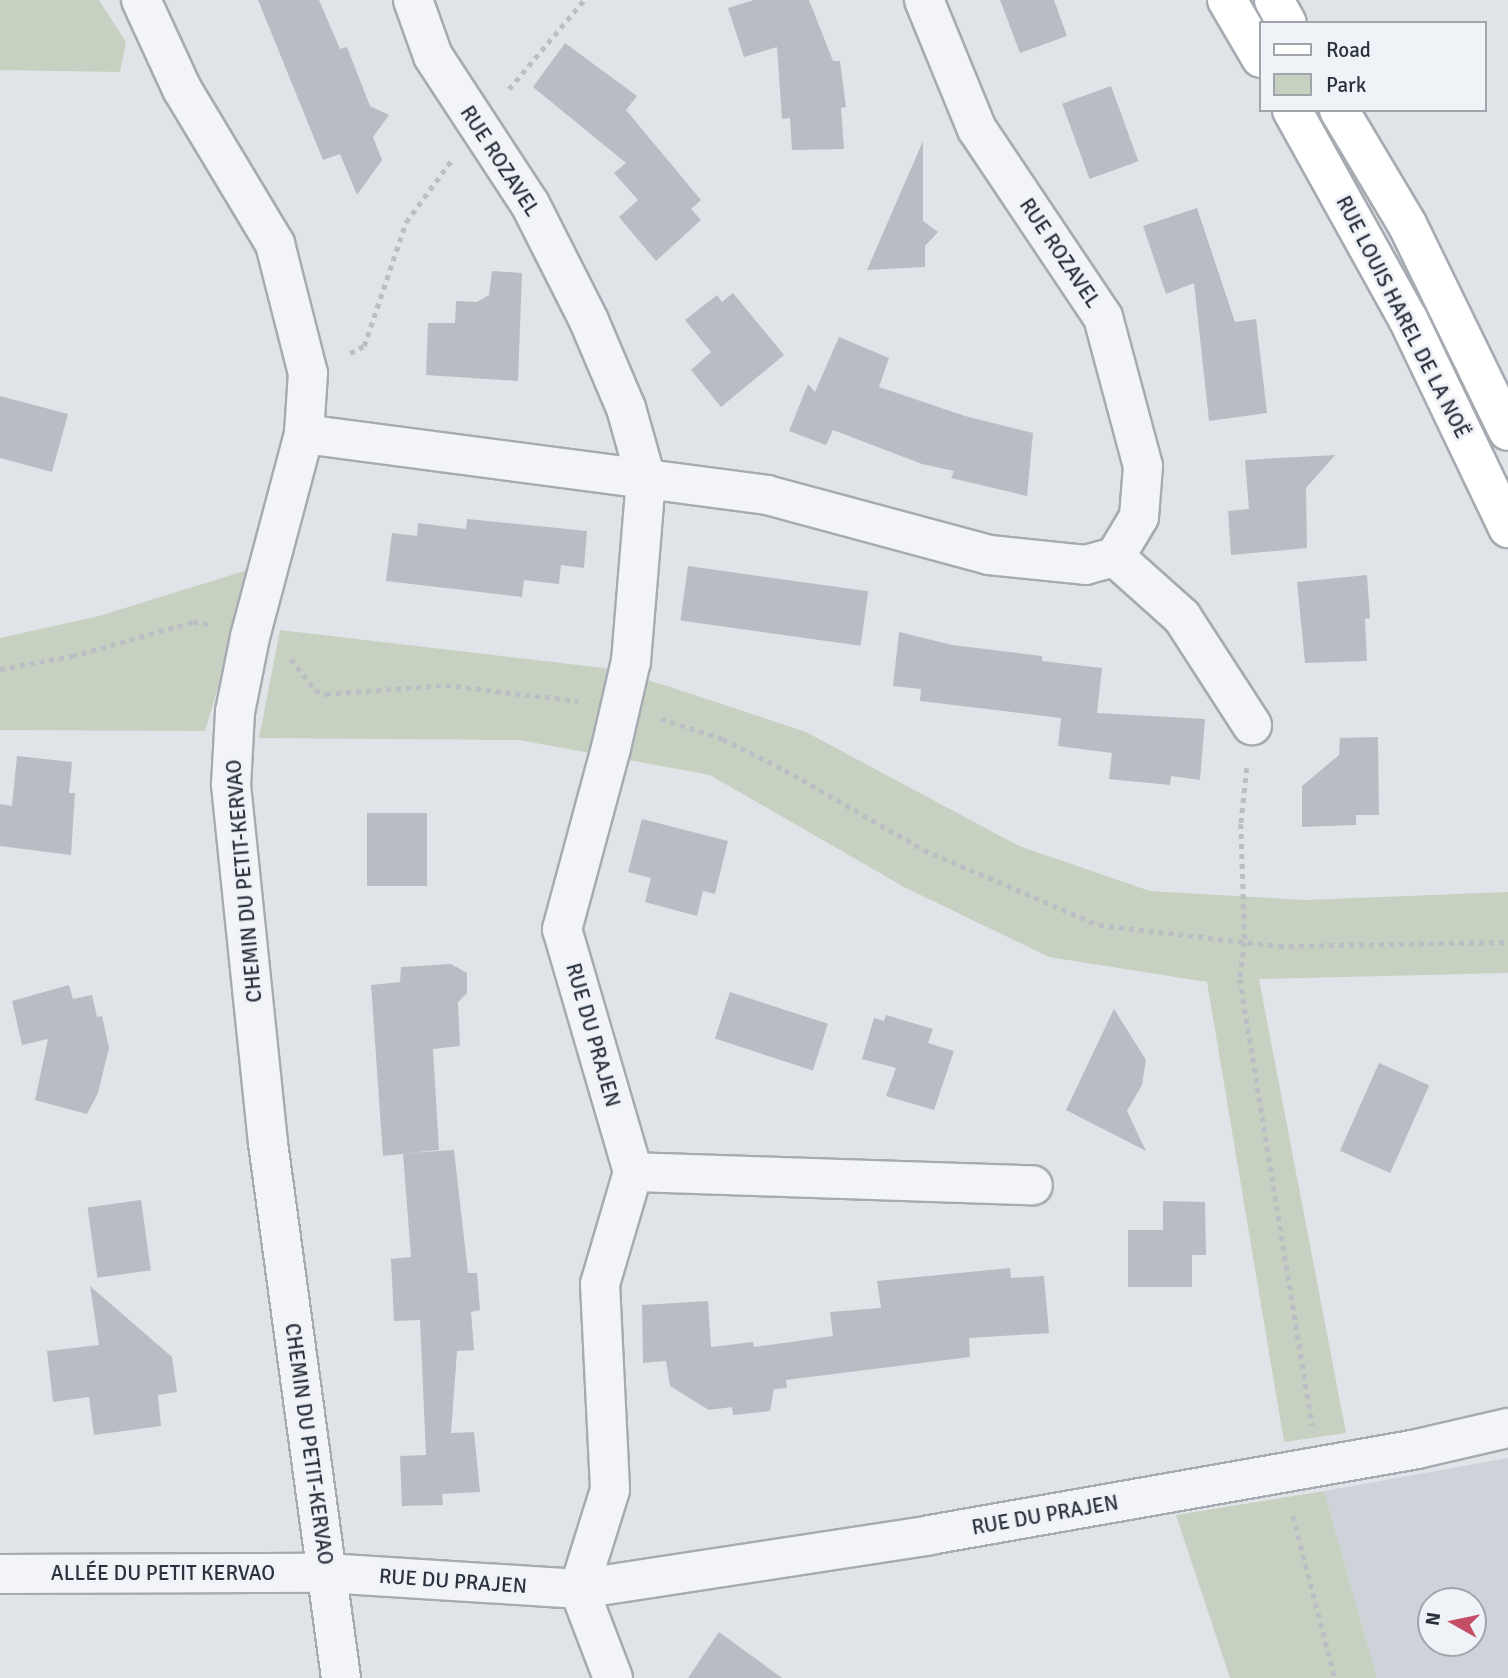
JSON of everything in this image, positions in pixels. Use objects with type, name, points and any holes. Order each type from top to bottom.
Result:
[{"type":"main road","points":[[1227,0],[1260,56]]},
{"type":"main road","points":[[1274,0],[1286,21]]},
{"type":"main road","name":"RUE LOUIS HAREL DE LA NOË","points":[[1293,112],[1408,319],[1508,528]]},
{"type":"main road","name":"RUE LOUIS HAREL DE LA NOË","points":[[1340,112],[1407,224],[1508,431]]},
{"type":"street","name":"CHEMIN DU PETIT-KERVAO","points":[[141,0],[183,89],[275,244],[298,318],[308,373],[304,434],[250,637],[234,712],[231,785],[268,1143],[341,1678]]},
{"type":"street","name":"RUE ROZAVEL","points":[[413,0],[433,56],[476,128],[530,204],[589,321],[626,408],[646,479]]},
{"type":"street","name":"RUE ROZAVEL","points":[[924,0],[978,129],[1103,317],[1143,466],[1139,517],[1115,557]]},
{"type":"street","points":[[304,434],[767,495],[989,555],[1085,565],[1115,557],[1182,617],[1252,725]]},
{"type":"street","name":"RUE DU PRAJEN","points":[[633,1172],[562,929],[623,707],[631,661],[646,479]]},
{"type":"street","points":[[613,1678],[579,1589],[610,1490],[600,1284],[633,1172],[1033,1185]]},
{"type":"street","name":"RUE DU PRAJEN","points":[[327,1573],[579,1589],[930,1535],[1300,1470],[1508,1428]]},
{"type":"street","name":"ALLÉE DU PETIT KERVAO","points":[[0,1574],[327,1573]]},
{"type":"path","points":[[308,373],[364,346],[406,222],[476,128],[584,0]]},
{"type":"path","points":[[0,669],[72,656],[193,622],[222,626],[250,637],[294,661],[315,690],[326,694],[446,685],[623,707],[723,739],[786,770],[924,850],[1099,925],[1279,946],[1508,942]]},
{"type":"path","points":[[1252,725],[1241,824],[1245,942],[1240,979],[1300,1470],[1335,1678]]},
{"type":"shaded area","points":[[1508,1458],[1508,1678],[1377,1678],[1324,1491]]},
{"type":"green space","points":[[0,0],[99,0],[126,42],[120,72],[0,70]]},
{"type":"green space","points":[[254,568],[205,731],[0,730],[0,638],[99,616]]},
{"type":"green space","points":[[280,630],[604,668],[664,685],[806,732],[1019,846],[1150,891],[1305,900],[1508,892],[1508,973],[1259,979],[1346,1433],[1284,1442],[1207,982],[1049,957],[904,887],[710,775],[519,740],[259,738]]},
{"type":"green space","points":[[1324,1491],[1377,1678],[1230,1678],[1176,1515]]},
{"type":"building","points":[[258,0],[319,0],[340,49],[347,47],[370,106],[389,115],[373,137],[382,160],[357,195],[340,154],[323,160]]},
{"type":"building","points":[[754,0],[809,0],[833,61],[840,61],[846,107],[841,108],[844,149],[792,150],[790,118],[782,119],[777,47],[744,57],[728,8]]},
{"type":"building","points":[[1000,0],[1054,0],[1067,36],[1020,53]]},
{"type":"building","points":[[565,43],[637,96],[626,110],[701,200],[691,209],[701,220],[656,261],[619,217],[638,200],[614,173],[626,163],[533,87]]},
{"type":"building","points":[[1111,86],[1138,161],[1089,179],[1062,104]]},
{"type":"building","points":[[923,141],[923,221],[938,232],[925,246],[925,267],[867,270]]},
{"type":"building","points":[[1197,208],[1235,322],[1256,319],[1267,413],[1209,421],[1194,283],[1166,294],[1143,226]]},
{"type":"building","points":[[492,271],[522,273],[518,381],[426,375],[428,323],[455,323],[456,301],[477,302],[489,295]]},
{"type":"building","points":[[733,293],[784,355],[721,407],[691,370],[711,352],[685,320],[717,295],[722,302]]},
{"type":"building","points":[[839,337],[889,358],[879,387],[965,416],[1033,433],[1027,496],[951,478],[954,471],[922,464],[833,430],[826,445],[789,431],[808,384],[815,392]]},
{"type":"building","points":[[0,396],[68,414],[52,472],[0,458]]},
{"type":"building","points":[[1335,455],[1306,488],[1307,548],[1231,555],[1228,511],[1249,509],[1245,460]]},
{"type":"building","points":[[467,519],[587,531],[584,568],[561,565],[559,584],[524,580],[522,597],[386,581],[392,533],[417,536],[418,523],[466,529]]},
{"type":"building","points":[[688,566],[868,591],[861,646],[680,620]]},
{"type":"building","points":[[1367,575],[1370,618],[1365,619],[1367,661],[1305,663],[1297,582]]},
{"type":"building","points":[[899,632],[952,645],[1042,656],[1042,661],[1102,668],[1097,713],[1205,719],[1200,780],[1171,776],[1170,785],[1109,779],[1112,753],[1058,746],[1061,718],[920,701],[921,689],[893,686]]},
{"type":"building","points":[[1378,737],[1379,815],[1356,815],[1356,825],[1302,827],[1302,786],[1339,755],[1340,738]]},
{"type":"building","points":[[17,756],[72,762],[69,793],[75,793],[71,855],[0,846],[0,804],[12,806]]},
{"type":"building","points":[[367,813],[427,813],[427,886],[367,886]]},
{"type":"building","points":[[642,819],[728,841],[715,894],[703,891],[697,916],[645,902],[651,878],[628,872]]},
{"type":"building","points":[[451,964],[467,973],[467,993],[458,1002],[460,1046],[433,1049],[439,1150],[407,1153],[454,1150],[468,1273],[477,1273],[480,1310],[471,1312],[474,1350],[457,1351],[451,1433],[474,1432],[480,1492],[442,1494],[443,1505],[402,1506],[400,1456],[426,1455],[420,1320],[394,1321],[391,1259],[411,1257],[403,1154],[383,1156],[371,985],[400,982],[401,967]]},
{"type":"building","points":[[69,985],[73,999],[92,995],[97,1017],[102,1016],[109,1048],[98,1093],[87,1114],[35,1100],[48,1039],[22,1045],[12,1001]]},
{"type":"building","points":[[730,992],[828,1024],[813,1070],[715,1039]]},
{"type":"building","points":[[1114,1009],[1146,1060],[1142,1085],[1127,1111],[1146,1151],[1066,1110]]},
{"type":"building","points":[[886,1015],[933,1029],[928,1043],[954,1051],[934,1110],[886,1096],[896,1068],[862,1059],[874,1018],[884,1021]]},
{"type":"building","points":[[1379,1063],[1429,1085],[1390,1173],[1340,1151]]},
{"type":"building","points":[[141,1200],[151,1270],[97,1278],[88,1208]]},
{"type":"building","points":[[1163,1201],[1205,1202],[1206,1255],[1192,1255],[1192,1287],[1128,1287],[1128,1230],[1163,1230]]},
{"type":"building","points":[[1010,1268],[1011,1278],[1044,1276],[1049,1333],[969,1338],[970,1357],[786,1380],[787,1388],[774,1389],[770,1411],[733,1415],[732,1407],[709,1410],[670,1386],[666,1361],[643,1363],[642,1305],[708,1301],[711,1347],[753,1342],[754,1347],[833,1336],[830,1312],[881,1308],[877,1281]]},
{"type":"building","points":[[90,1286],[172,1357],[177,1392],[158,1395],[161,1426],[94,1435],[89,1397],[53,1402],[47,1351],[99,1345]]},
{"type":"building","points":[[719,1632],[782,1678],[688,1678]]}]
